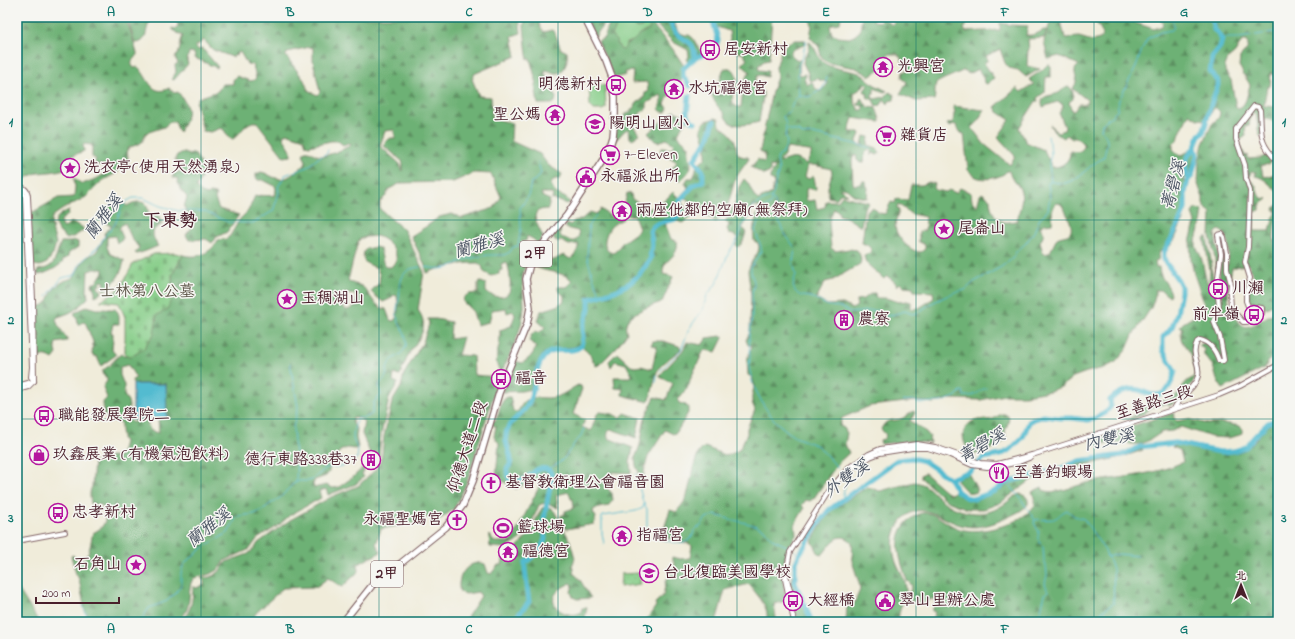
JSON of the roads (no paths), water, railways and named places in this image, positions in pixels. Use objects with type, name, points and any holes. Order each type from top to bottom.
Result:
[{"type":"main road","name":"仰德大道二段","points":[[343,622],[374,583],[438,534],[463,505],[473,481],[499,393],[527,324],[530,308],[526,279],[530,264],[539,249],[567,215],[605,158],[613,136],[615,97],[613,80],[608,66],[584,17]]},
{"type":"street","points":[[1174,410],[1179,399],[1198,377],[1197,365],[1193,351],[1197,342],[1200,340],[1205,341],[1214,351],[1219,361],[1224,360],[1221,340],[1214,322],[1219,307],[1217,285],[1221,254],[1218,235],[1222,234],[1224,237],[1227,253],[1227,269],[1231,284],[1230,301],[1233,311],[1243,322],[1247,322],[1262,313],[1262,308],[1248,306],[1246,301],[1250,278],[1245,262],[1248,247],[1250,191],[1246,178],[1245,165],[1236,139],[1236,129],[1254,106],[1258,107],[1260,110],[1260,130],[1263,143],[1269,153],[1278,162]]},
{"type":"street","points":[[17,186],[28,193],[33,299],[34,381],[28,387],[17,390]]},
{"type":"street","name":"至善路三段","points":[[796,622],[786,575],[788,560],[795,544],[827,494],[851,467],[869,454],[880,449],[917,444],[939,448],[980,465],[997,464],[1032,455],[1219,395],[1240,386],[1278,365]]},
{"type":"street","points":[[17,386],[34,381]]},
{"type":"street","points":[[17,541],[65,532]]},
{"type":"water","points":[[133,384],[166,384],[167,418],[133,419]]},
{"type":"waterway","points":[[670,17],[673,29],[677,34],[693,46],[695,58]]},
{"type":"waterway","points":[[690,86],[683,76],[683,69],[695,58],[710,51],[716,45],[718,40],[712,17]]},
{"type":"waterway","points":[[660,371],[681,350],[689,329],[703,309],[707,295],[716,284],[729,252],[739,237],[743,224],[754,206],[769,198],[772,198],[775,203],[775,211],[783,231],[795,248],[793,263],[796,275],[793,285],[794,290],[801,296],[817,299],[827,305],[847,310],[850,313],[878,310],[882,315],[888,316],[905,311],[912,314],[917,313],[932,303],[955,292],[965,290],[974,282],[1001,267],[1012,259],[1016,252],[1026,243],[1034,232],[1040,218],[1048,210],[1050,196],[1049,182],[1063,183],[1075,179],[1099,160],[1104,158],[1107,141],[1101,130],[1102,124],[1117,111],[1119,100],[1135,69],[1148,38],[1161,32],[1172,30],[1174,24],[1171,17]]},
{"type":"waterway","name":"菁礐溪","points":[[950,479],[970,471],[984,458],[1000,455],[1010,450],[1023,437],[1029,422],[1034,419],[1044,416],[1087,420],[1094,419],[1105,413],[1111,406],[1110,400],[1123,391],[1135,389],[1148,394],[1159,395],[1168,388],[1175,371],[1163,350],[1163,337],[1172,327],[1177,314],[1181,286],[1164,260],[1164,252],[1185,209],[1185,193],[1188,180],[1192,176],[1197,155],[1195,147],[1199,135],[1203,133],[1219,82],[1210,72],[1212,57],[1220,47],[1222,40],[1214,30],[1211,17]]},
{"type":"waterway","points":[[1221,38],[1240,38],[1278,31]]},
{"type":"waterway","points":[[799,95],[799,64],[803,55],[806,40]]},
{"type":"waterway","points":[[771,198],[779,171],[777,160],[783,153],[787,142],[786,124],[783,117],[790,111],[793,102],[799,95],[807,97],[811,96],[822,89],[827,77]]},
{"type":"waterway","points":[[689,96],[687,115],[691,121],[695,122]]},
{"type":"waterway","points":[[512,622],[529,602],[525,563],[541,549],[545,539],[544,519],[552,476],[549,470],[542,468],[538,469],[523,480],[513,482],[509,479],[507,469],[510,465],[511,457],[506,439],[507,430],[527,406],[532,394],[540,363],[544,357],[552,351],[573,350],[581,346],[583,327],[589,309],[589,299],[615,291],[630,283],[640,274],[651,258],[650,252],[652,245],[650,231],[659,223],[675,219],[679,216],[679,201],[694,185],[703,181],[703,171],[694,160],[708,139],[714,121]]},
{"type":"waterway","points":[[787,129],[800,132],[803,135],[813,134],[872,148]]},
{"type":"waterway","points":[[1048,136],[1049,141]]},
{"type":"waterway","points":[[1050,142],[1051,154],[1049,163],[1051,182]]},
{"type":"waterway","points":[[1188,180],[1186,162],[1195,147]]},
{"type":"waterway","name":"蘭雅溪","points":[[47,296],[62,278],[75,275],[80,263],[99,246],[104,237],[115,224],[122,207],[127,201],[133,198],[143,198],[160,206],[179,211],[205,212],[228,222],[253,223],[273,211],[279,193],[278,187],[285,175],[307,167],[327,153],[328,150]]},
{"type":"waterway","name":"蘭雅溪","points":[[425,267],[439,269],[447,268],[467,259],[488,255],[504,255],[510,252],[513,247],[518,246],[521,228],[520,208],[528,197],[531,182],[537,179],[541,173],[538,162]]},
{"type":"waterway","name":"外雙溪","points":[[771,198],[771,203],[763,210],[755,230],[761,251],[751,267],[754,286],[752,292],[752,318],[749,336],[749,368],[753,385],[764,406],[775,421],[793,436],[818,446],[838,468]]},
{"type":"waterway","points":[[596,215],[588,226],[587,257],[599,291],[599,295]]},
{"type":"waterway","name":"蘭雅溪","points":[[140,622],[149,608],[167,601],[177,591],[181,585],[181,573],[183,566],[189,559],[207,545],[228,533],[236,518],[261,511],[280,498],[293,484],[299,481],[308,481],[313,479],[326,468],[343,466],[357,458],[358,451],[353,436],[358,418],[365,418],[372,414],[374,402],[381,395],[379,385],[386,376],[389,363],[401,353],[406,346],[405,334],[398,320],[397,314],[402,277],[408,270],[420,267]]},
{"type":"waterway","name":"蘭雅溪","points":[[290,363],[298,407],[293,428],[297,457],[296,482]]},
{"type":"waterway","points":[[656,382],[657,375]]},
{"type":"waterway","points":[[903,401],[913,400],[918,403],[942,402],[955,397],[961,391],[963,391],[964,396],[972,396],[986,388]]},
{"type":"waterway","name":"內雙溪","points":[[812,622],[795,583],[795,565],[799,555],[829,510],[897,460],[912,458],[924,461],[950,479],[957,491],[965,497],[974,499],[995,491],[1007,482],[1059,469],[1079,461],[1122,455],[1140,447],[1175,443],[1220,452],[1234,451],[1246,447],[1268,423],[1278,419]]},
{"type":"waterway","points":[[548,469],[559,463],[565,457],[576,441],[580,438],[584,428]]},
{"type":"waterway","name":"外雙溪","points":[[843,499],[848,473]]},
{"type":"waterway","points":[[636,474],[643,502],[647,509],[647,526]]},
{"type":"waterway","points":[[1007,482],[1019,496],[1035,520],[1034,523],[1039,532],[1038,540],[1043,546],[1047,575],[1045,583],[1048,592],[1045,594],[1038,622]]},
{"type":"waterway","points":[[604,544],[602,517],[636,511],[643,508],[644,504]]},
{"type":"waterway","points":[[1035,520],[1054,519],[1067,510],[1074,516],[1084,519],[1105,551],[1113,569],[1114,603],[1102,611],[1097,622]]},
{"type":"waterway","points":[[656,538],[679,543],[685,542],[689,540],[694,530],[701,526],[706,518],[714,515],[754,525],[765,530],[772,539],[791,548]]},
{"type":"waterway","points":[[794,550],[799,555]]},
{"type":"waterway","points":[[1107,557],[1119,554],[1138,556]]},
{"type":"waterway","name":"蘭雅溪","points":[[83,605],[89,622]]},
{"type":"place","name":"居安新村","points":[[710,50]]},
{"type":"place","name":"光興宮","points":[[883,67]]},
{"type":"place","name":"明德新村","points":[[616,85]]},
{"type":"place","name":"水坑福德宮","points":[[674,89]]},
{"type":"place","name":"聖公媽","points":[[555,115]]},
{"type":"place","name":"陽明山國小","points":[[595,124]]},
{"type":"place","name":"雜貨店","points":[[886,136]]},
{"type":"place","name":"7-Eleven","points":[[610,155]]},
{"type":"place","name":"洗衣亭(使用天然湧泉)","points":[[70,168]]},
{"type":"place","name":"永福派出所","points":[[586,177]]},
{"type":"place","name":"兩座仳鄰的空廟(無祭拜)","points":[[622,211]]},
{"type":"place","name":"尾崙山","points":[[944,229]]},
{"type":"place","name":"川瀨","points":[[1218,289]]},
{"type":"place","name":"玉稠湖山","points":[[287,299]]},
{"type":"place","name":"前半嶺","points":[[1254,315]]},
{"type":"place","name":"農寮","points":[[844,320]]},
{"type":"place","name":"福音","points":[[501,379]]},
{"type":"place","name":"職能發展學院二","points":[[44,416]]},
{"type":"place","name":"玖鑫展業 (有機氣泡飲料)","points":[[39,455]]},
{"type":"place","name":"德行東路338巷37","points":[[371,460]]},
{"type":"place","name":"至善釣蝦場","points":[[999,473]]},
{"type":"place","name":"基督教衛理公會福音園","points":[[491,483]]},
{"type":"place","name":"忠孝新村","points":[[58,513]]},
{"type":"place","name":"永福聖媽宮","points":[[457,520]]},
{"type":"place","name":"籃球場","points":[[503,528]]},
{"type":"place","name":"指福宮","points":[[622,536]]},
{"type":"place","name":"福德宮","points":[[508,552]]},
{"type":"place","name":"石角山","points":[[136,565]]},
{"type":"place","name":"台北復臨美國學校","points":[[649,573]]},
{"type":"place","name":"大經橋","points":[[793,601]]},
{"type":"place","name":"翠山里辦公處","points":[[885,601]]},
{"type":"district","name":"下東勢","points":[[170,222]]},
{"type":"park label","name":"士林第八公墓","points":[[147,292]]}]
